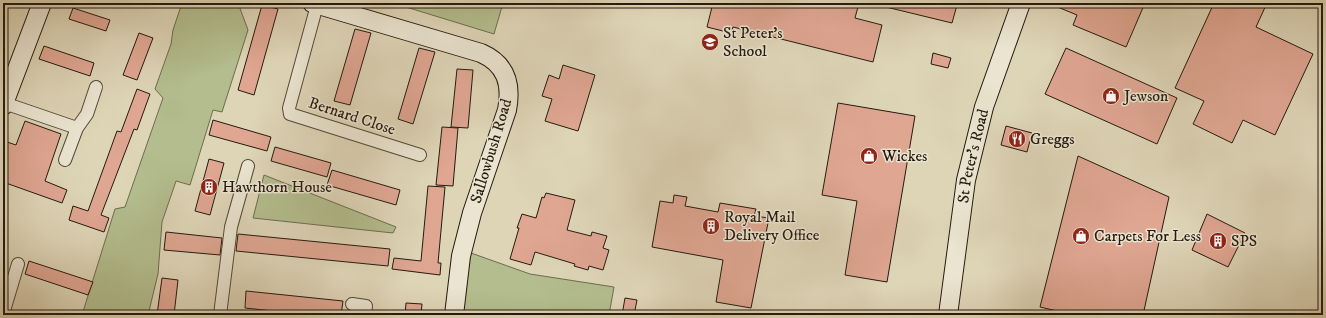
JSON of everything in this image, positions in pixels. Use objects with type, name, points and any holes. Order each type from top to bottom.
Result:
[{"type":"street","points":[[42,3],[4,104],[77,128]]},
{"type":"street","name":"St Peter's Road","points":[[948,315],[966,180],[984,107],[1002,52],[1021,3]]},
{"type":"street","name":"Bernard Close","points":[[314,4],[289,108],[290,114],[420,155]]},
{"type":"street","name":"Sallowbush Road","points":[[314,4],[481,53],[492,58],[504,74],[510,96],[507,110],[472,213],[461,256],[454,315]]},
{"type":"street","points":[[66,160],[77,128],[87,114],[96,87]]},
{"type":"street","points":[[220,315],[230,227],[248,166]]},
{"type":"street","points":[[3,314],[18,264]]},
{"type":"street","points":[[352,304],[366,306],[365,315]]},
{"type":"green space","points":[[182,3],[238,3],[248,30],[222,112],[213,110],[190,185],[176,181],[162,222],[158,274],[148,315],[82,315],[115,209],[125,207],[163,98],[155,89],[171,44],[173,30]]},
{"type":"green space","points":[[393,3],[503,3],[494,34]]},
{"type":"green space","points":[[264,175],[396,227],[393,233],[253,218]]},
{"type":"green space","points":[[471,253],[530,274],[614,287],[609,315],[461,315],[464,285]]},
{"type":"building","points":[[713,3],[740,3],[758,7],[759,3],[859,3],[855,18],[882,25],[873,62],[733,27],[731,33],[707,27]]},
{"type":"building","points":[[886,3],[949,3],[957,5],[952,23],[886,7]]},
{"type":"building","points":[[1048,3],[1145,3],[1126,47],[1073,25],[1077,15]]},
{"type":"building","points":[[1214,3],[1267,3],[1256,27],[1313,54],[1275,135],[1243,120],[1232,143],[1193,124],[1204,101],[1175,88]]},
{"type":"building","points":[[262,5],[278,9],[254,95],[238,90]]},
{"type":"building","points":[[73,8],[110,20],[106,31],[69,19]]},
{"type":"building","points":[[355,29],[371,33],[350,105],[334,101]]},
{"type":"building","points":[[139,33],[153,38],[137,80],[123,75]]},
{"type":"building","points":[[44,46],[94,63],[90,76],[39,59]]},
{"type":"building","points":[[419,48],[435,52],[413,124],[398,119]]},
{"type":"building","name":"Jewson","points":[[1066,48],[1177,98],[1157,144],[1045,94]]},
{"type":"building","points":[[933,53],[951,58],[948,68],[931,64]]},
{"type":"building","points":[[563,65],[595,75],[578,131],[545,121],[552,99],[542,96],[549,75],[559,79]]},
{"type":"building","points":[[457,69],[473,70],[468,128],[451,127]]},
{"type":"building","points":[[137,89],[150,94],[137,130],[134,129],[101,215],[109,218],[104,232],[69,220],[73,206],[88,211],[117,131],[121,132]]},
{"type":"building","name":"Wickes","points":[[838,103],[915,116],[887,282],[845,275],[857,201],[822,195]]},
{"type":"building","points":[[213,120],[271,137],[267,151],[209,135]]},
{"type":"building","points":[[25,121],[61,134],[45,181],[67,190],[62,203],[3,182],[3,152],[7,142],[16,145]]},
{"type":"building","name":"Greggs","points":[[1006,126],[1032,133],[1027,152],[1001,145]]},
{"type":"building","points":[[442,127],[458,128],[453,186],[436,185]]},
{"type":"building","points":[[275,147],[331,163],[327,177],[271,161]]},
{"type":"building","points":[[1078,156],[1169,197],[1143,315],[1074,315],[1040,307]]},
{"type":"building","name":"Hawthorn House","points":[[209,159],[224,163],[210,215],[195,211]]},
{"type":"building","points":[[332,170],[400,190],[396,205],[327,185]]},
{"type":"building","points":[[428,186],[445,187],[438,263],[441,263],[440,275],[392,269],[394,258],[421,261]]},
{"type":"building","points":[[546,193],[575,200],[567,230],[591,236],[592,232],[607,236],[603,248],[609,250],[603,270],[589,266],[588,270],[574,266],[575,264],[535,252],[531,265],[510,259],[519,228],[517,228],[522,214],[536,218],[542,197],[544,198]]},
{"type":"building","name":"Royal Mail Delivery Office","points":[[674,195],[687,197],[685,206],[718,212],[720,203],[756,209],[754,216],[769,218],[751,308],[716,302],[723,260],[652,247],[660,201],[673,203]]},
{"type":"building","name":"SPS","points":[[1207,214],[1245,233],[1228,267],[1192,250]]},
{"type":"building","points":[[166,232],[222,238],[220,255],[164,250]]},
{"type":"building","points":[[238,234],[390,249],[388,266],[236,251]]},
{"type":"building","points":[[29,261],[93,282],[88,295],[25,274]]},
{"type":"building","points":[[162,278],[178,280],[174,315],[157,315]]},
{"type":"building","points":[[246,291],[343,301],[341,315],[311,315],[245,308]]},
{"type":"building","points":[[625,298],[637,300],[634,315],[622,315]]},
{"type":"building","points":[[406,303],[422,304],[421,315],[405,315]]},
{"type":"place","name":"St Peter's School","points":[[710,42]]},
{"type":"place","name":"Jewson","points":[[1111,96]]},
{"type":"place","name":"Greggs","points":[[1017,139]]},
{"type":"place","name":"Wickes","points":[[869,156]]},
{"type":"place","name":"Hawthorn House","points":[[209,187]]},
{"type":"place","name":"Royal Mail Delivery Office","points":[[711,226]]},
{"type":"place","name":"Carpets For Less","points":[[1081,236]]},
{"type":"place","name":"SPS","points":[[1218,241]]}]
